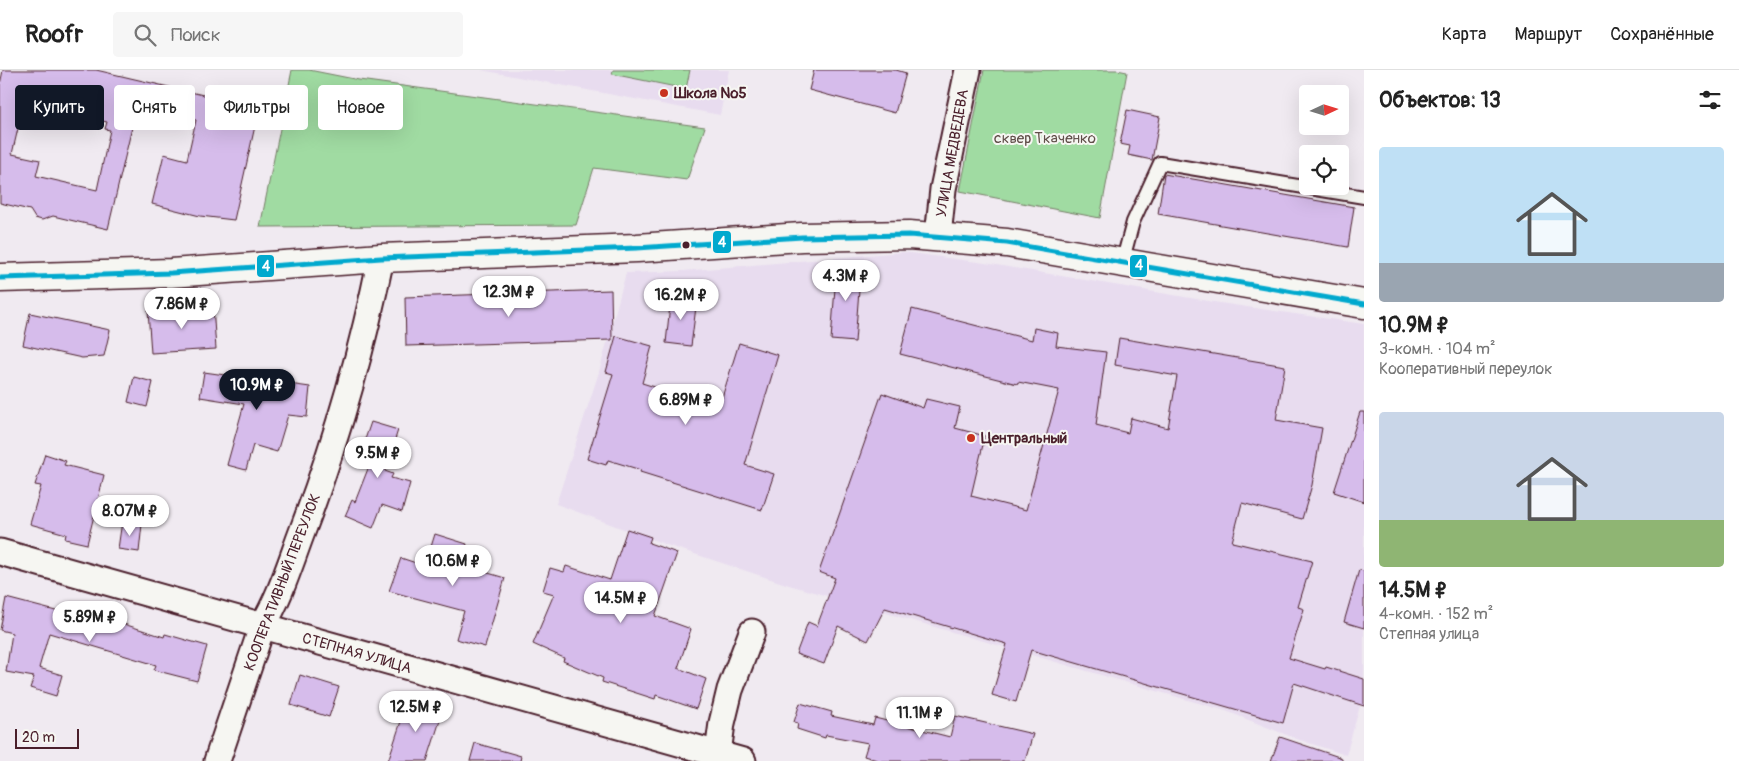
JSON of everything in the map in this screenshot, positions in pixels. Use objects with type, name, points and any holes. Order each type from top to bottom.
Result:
[{"type":"street","name":"УЛИЦА МЕДВЕДЕВА","points":[[938,236],[943,189],[968,70]]},
{"type":"street","points":[[0,278],[171,273],[381,258],[637,248],[802,237],[938,236],[1006,243],[1364,304]]},
{"type":"street","name":"КООПЕРАТИВНЫЙ ПЕРЕУЛОК","points":[[218,761],[262,627],[273,609],[314,500],[346,405],[369,318],[381,258]]},
{"type":"street","name":"СТЕПНАЯ УЛИЦА","points":[[0,552],[718,758],[743,761]]},
{"type":"street","points":[[718,758],[722,723],[730,690],[752,632]]},
{"type":"lane","points":[[1122,262],[1133,222],[1160,163],[1364,197]]},
{"type":"shaded area","name":"Школа №5","points":[[481,70],[729,70],[720,115]]},
{"type":"shaded area","name":"Центральный","points":[[903,252],[985,263],[1220,303],[1364,324],[1364,692],[1346,755],[1297,739],[1226,711],[789,585],[667,545],[556,504],[599,372],[626,273],[683,271]]},
{"type":"green space","points":[[292,70],[309,70],[396,85],[318,85],[318,130],[403,130],[403,86],[705,127],[687,180],[594,168],[576,225],[260,227],[280,130],[308,130],[308,85],[289,85]]},
{"type":"green space","points":[[613,70],[690,70],[686,89],[612,74]]},
{"type":"green space","name":"сквер Ткаченко","points":[[984,70],[1117,70],[1127,72],[1100,218],[960,191]]},
{"type":"building","points":[[3,70],[96,70],[160,85],[114,85],[114,130],[131,130],[108,229],[53,216],[42,220],[35,218],[30,210],[0,203],[0,85]],"holes":[[[15,85],[104,85],[104,121],[107,122],[105,129],[110,130],[97,190],[36,176],[40,160],[12,154],[18,130],[15,130]]]},
{"type":"building","points":[[814,70],[896,70],[906,73],[895,113],[809,90]]},
{"type":"building","points":[[195,93],[205,95],[205,130],[254,130],[234,220],[200,216],[152,204],[164,154],[187,160],[196,120]]},
{"type":"building","points":[[1127,110],[1160,117],[1152,160],[1128,155],[1130,146],[1120,144]]},
{"type":"building","points":[[1164,174],[1354,207],[1348,247],[1158,214]]},
{"type":"building","points":[[837,262],[861,264],[855,342],[831,340]]},
{"type":"building","points":[[611,290],[612,340],[406,346],[405,297]]},
{"type":"building","points":[[671,296],[697,299],[691,346],[666,343]]},
{"type":"building","points":[[213,307],[216,349],[151,353],[148,311]]},
{"type":"building","points":[[912,309],[1032,340],[1034,328],[1058,333],[1056,346],[1106,352],[1096,425],[1128,433],[1131,418],[1168,428],[1177,376],[1115,365],[1119,338],[1285,366],[1276,420],[1322,428],[1312,485],[1302,519],[1242,503],[1232,542],[1312,561],[1298,607],[1304,609],[1289,658],[1364,679],[1364,706],[1294,683],[1283,723],[1031,650],[1016,702],[992,695],[1007,644],[885,608],[868,641],[838,626],[824,664],[796,654],[808,622],[817,626],[835,578],[819,572],[882,393],[923,408],[926,399],[960,407],[955,428],[985,436],[971,496],[1026,510],[1059,390],[1018,382],[1017,384],[900,354]]},
{"type":"building","points":[[30,313],[110,330],[104,356],[82,358],[23,345]]},
{"type":"building","points":[[616,336],[652,346],[642,383],[719,407],[739,343],[778,355],[745,465],[774,474],[762,510],[640,472],[641,470],[608,460],[606,465],[587,459],[613,374],[606,372]]},
{"type":"building","points":[[204,372],[310,387],[307,417],[288,415],[277,452],[253,445],[246,470],[227,465],[244,404],[200,397]]},
{"type":"building","points":[[134,377],[153,382],[147,407],[128,402]]},
{"type":"building","points":[[1360,412],[1364,412],[1364,502],[1334,492]]},
{"type":"building","points":[[371,422],[398,430],[385,471],[393,474],[391,478],[410,483],[402,512],[382,505],[373,528],[345,516],[352,500],[355,502],[371,461],[359,457]]},
{"type":"building","points":[[45,454],[66,461],[64,465],[104,475],[87,544],[65,539],[66,534],[30,524],[41,486],[35,485]]},
{"type":"building","points":[[122,521],[142,524],[139,552],[118,549]]},
{"type":"building","points":[[627,529],[651,537],[649,543],[677,553],[655,616],[691,629],[678,668],[706,679],[696,709],[656,695],[655,699],[602,682],[603,678],[563,661],[564,658],[533,644],[554,594],[543,591],[550,568],[564,572],[566,566],[610,580]]},
{"type":"building","points":[[435,534],[467,544],[461,565],[505,578],[485,647],[456,639],[464,611],[389,591],[401,558],[425,566]]},
{"type":"building","points":[[1359,570],[1364,571],[1364,628],[1344,622]]},
{"type":"building","points":[[6,598],[75,616],[77,609],[164,637],[165,634],[207,646],[197,681],[154,670],[156,665],[49,633],[39,668],[62,675],[56,696],[30,688],[34,677],[6,672],[12,633],[0,630]]},
{"type":"building","points":[[300,675],[339,687],[329,717],[291,705]]},
{"type":"building","points":[[408,700],[443,711],[427,761],[388,761]]},
{"type":"building","points":[[800,703],[832,712],[831,716],[873,725],[875,718],[950,737],[955,716],[1033,734],[1025,761],[880,761],[864,756],[868,743],[826,735],[825,738],[797,729],[798,723],[794,722]]},
{"type":"building","points":[[1280,737],[1342,758],[1342,761],[1271,761]]},
{"type":"building","points":[[475,743],[521,756],[520,761],[470,761]]},
{"type":"transit line","name":"4","points":[[0,278],[171,273],[381,258],[637,248],[802,237],[909,235],[1007,243],[1364,304]]},
{"type":"place","name":"Школа №5","points":[[664,93]]},
{"type":"place","name":"Центральный","points":[[971,438]]}]
